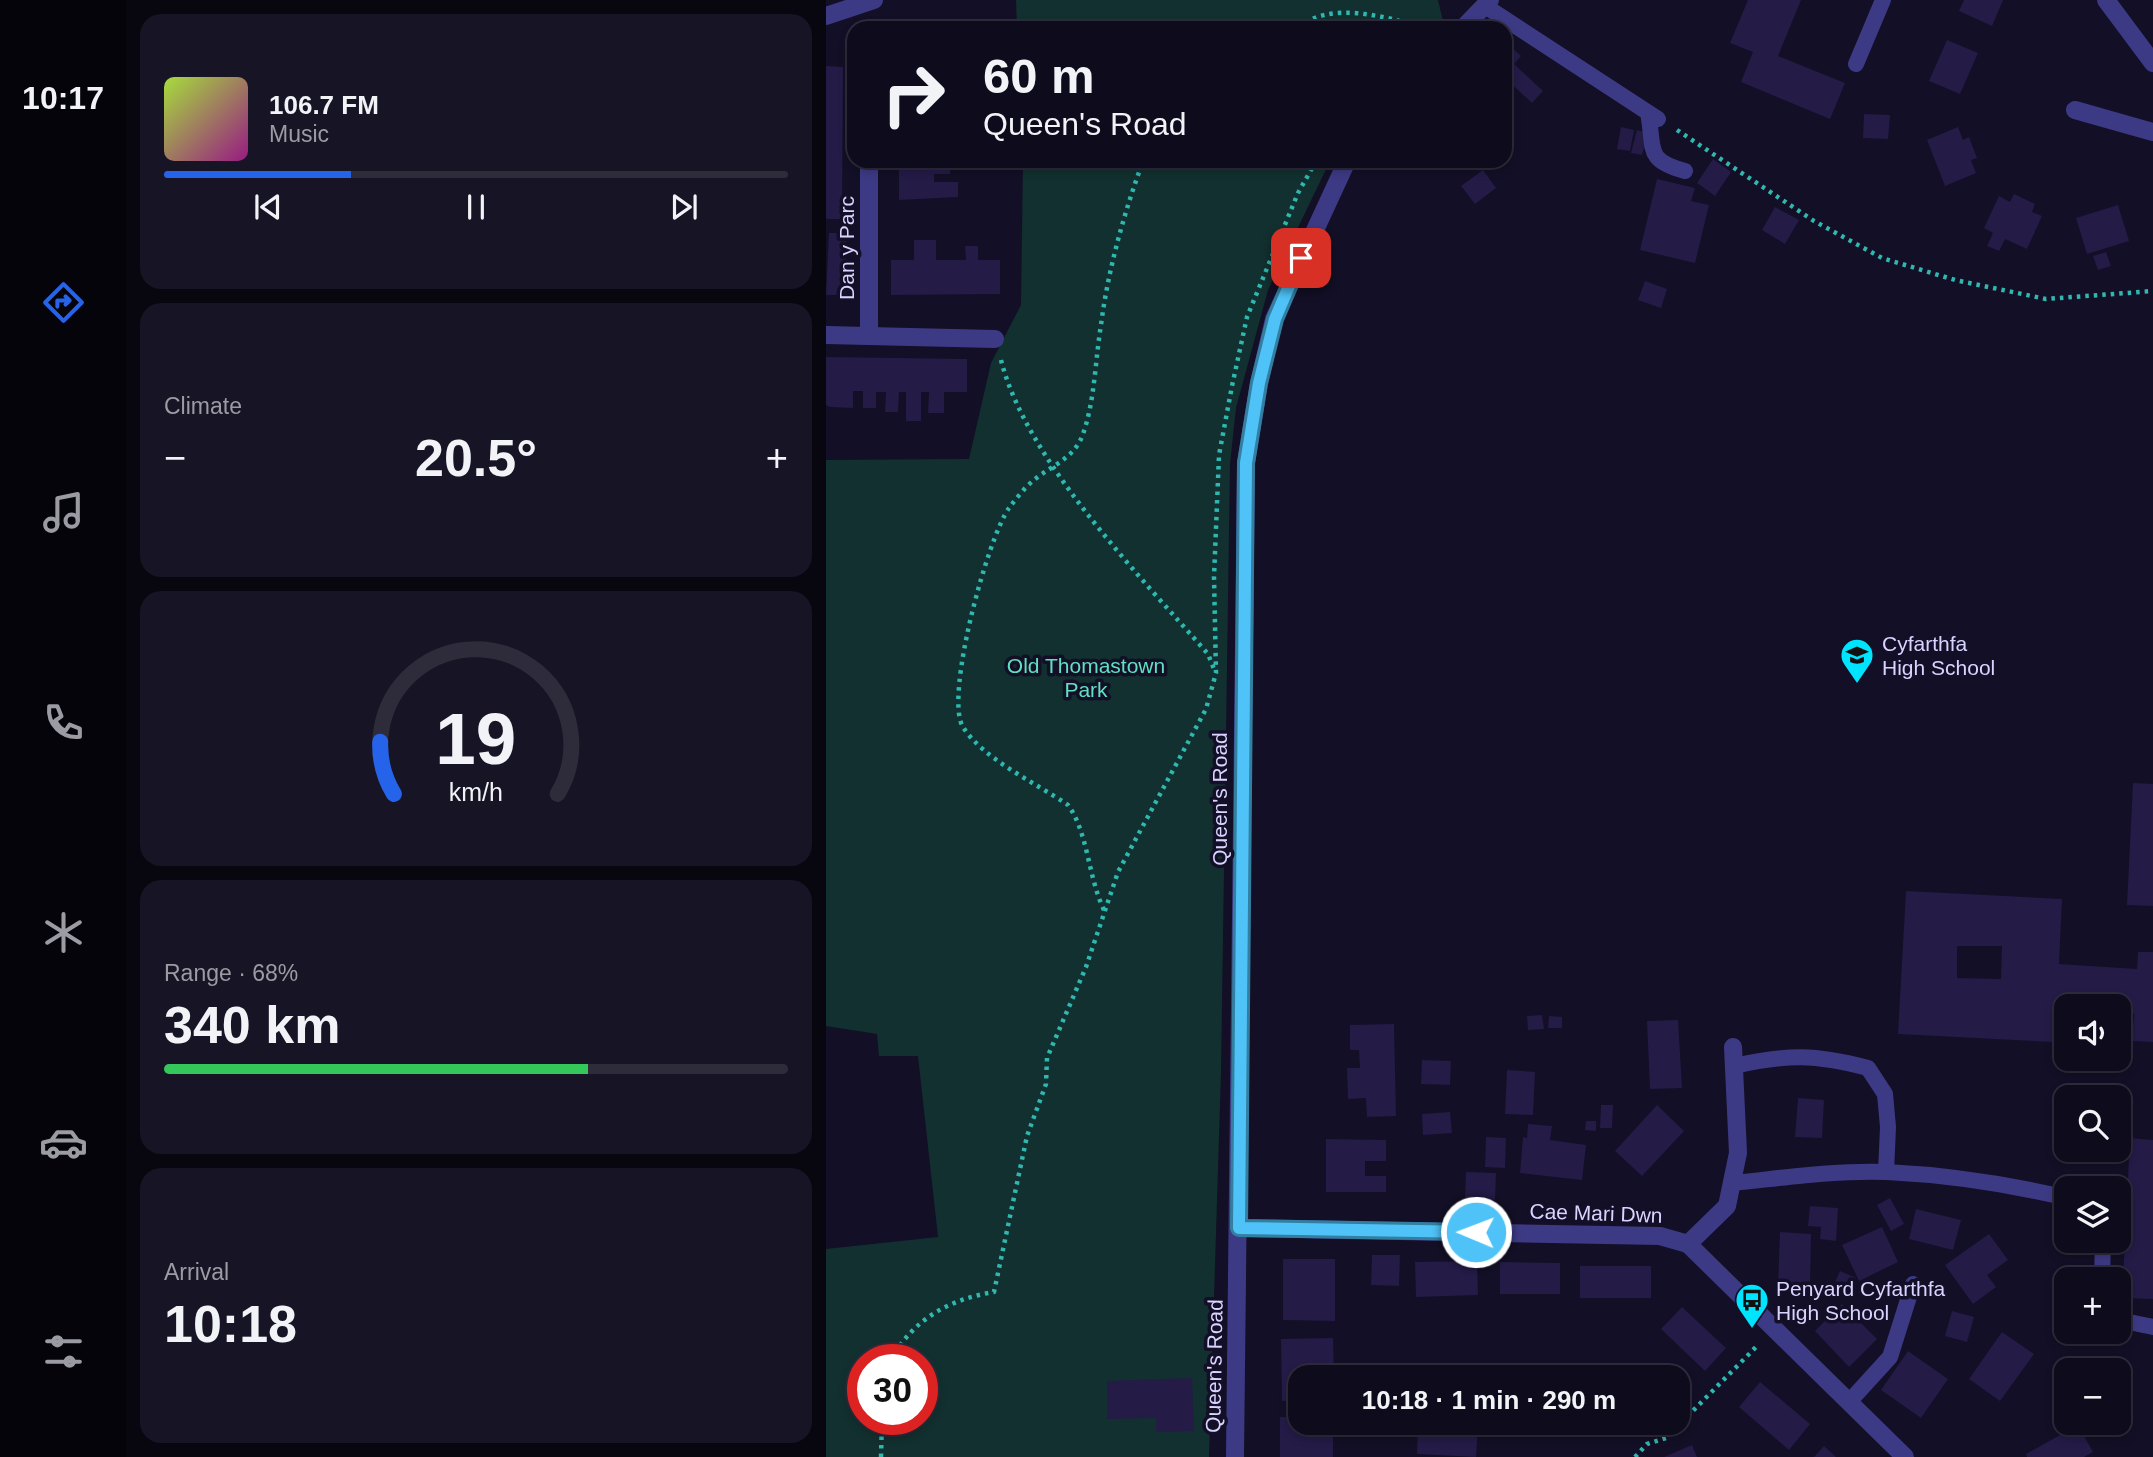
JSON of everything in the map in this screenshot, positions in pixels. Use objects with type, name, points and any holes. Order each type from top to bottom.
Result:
[{"type":"street","points":[[826,16],[874,0]]},
{"type":"street","points":[[2106,0],[2153,63]]},
{"type":"street","points":[[1470,21],[1487,3]]},
{"type":"street","points":[[2075,110],[2153,132]]},
{"type":"street","name":"Dan y Parc","points":[[869,336],[870,168]]},
{"type":"street","name":"Queen's Road","points":[[1235,1457],[1246,463],[1259,383],[1275,319],[1344,168]]},
{"type":"street","points":[[826,335],[995,339]]},
{"type":"street","points":[[1688,1244],[1727,1206],[1738,1153],[1733,1047]]},
{"type":"street","name":"Cae Mari Dwn","points":[[1239,1228],[1660,1236],[1688,1244],[1905,1457]]},
{"type":"lane","points":[[1856,64],[1883,0]]},
{"type":"lane","points":[[1487,3],[1653,116],[1653,154],[1662,165],[1685,171]]},
{"type":"lane","points":[[1734,1066],[1782,1055],[1828,1058],[1868,1068],[1885,1094],[1888,1127],[1886,1172]]},
{"type":"lane","points":[[1732,1183],[1886,1172],[2013,1185],[2054,1195]]},
{"type":"lane","points":[[1849,1402],[1889,1357],[1913,1284]]},
{"type":"lane","points":[[2131,1323],[2153,1327]]},
{"type":"path","points":[[1303,21],[1328,7],[1354,9],[1399,21]]},
{"type":"path","points":[[1653,116],[1751,176],[1814,221],[1882,258],[1955,280],[2046,299],[2153,291]]},
{"type":"path","points":[[1104,910],[1088,867],[1079,819],[1068,805],[975,744],[961,724],[962,653],[991,544],[1008,510],[1033,481],[1067,459],[1082,436],[1092,396],[1101,322],[1129,201],[1141,168]]},
{"type":"path","points":[[905,1344],[930,1314],[963,1297],[994,1292],[1027,1136],[1046,1084],[1047,1058],[1086,967],[1118,872],[1146,814],[1206,709],[1216,673],[1214,577],[1219,455],[1232,386],[1247,317],[1298,193],[1312,168]]},
{"type":"path","points":[[995,339],[1009,392],[1053,468],[1209,654],[1216,673]]},
{"type":"path","points":[[1216,673],[1243,676]]},
{"type":"path","points":[[1635,1457],[1647,1444],[1666,1438],[1774,1328]]},
{"type":"path","points":[[881,1457],[882,1435]]},
{"type":"green space","points":[[1016,0],[1438,0],[1443,21],[1017,21]]},
{"type":"green space","name":"Old Thomastown Park","points":[[1023,168],[1327,168],[1268,290],[1236,408],[1230,464],[1221,1072],[1209,1457],[826,1457],[826,1249],[938,1237],[918,1056],[879,1056],[877,1034],[826,1026],[826,460],[969,459],[991,363],[1021,305]]},
{"type":"building","points":[[1748,0],[1801,0],[1778,56],[1845,83],[1830,119],[1741,82],[1753,52],[1730,43]]},
{"type":"building","points":[[1964,0],[2003,0],[1992,26],[1959,11]]},
{"type":"building","points":[[1947,40],[1978,53],[1960,94],[1929,81]]},
{"type":"building","points":[[1512,48],[1521,56],[1514,64],[1543,91],[1532,103],[1512,84]]},
{"type":"building","points":[[826,66],[843,67],[842,219],[826,219]]},
{"type":"building","points":[[1864,114],[1890,115],[1888,139],[1863,138]]},
{"type":"building","points":[[1621,127],[1634,130],[1630,151],[1617,149]]},
{"type":"building","points":[[1958,127],[1963,140],[1969,137],[1977,158],[1971,160],[1976,173],[1945,186],[1927,140]]},
{"type":"building","points":[[1637,130],[1648,133],[1642,155],[1631,153]]},
{"type":"building","points":[[1713,159],[1731,172],[1715,196],[1697,183]]},
{"type":"building","points":[[899,168],[950,168],[950,174],[934,174],[934,182],[958,182],[958,197],[899,200]]},
{"type":"building","points":[[1483,170],[1496,188],[1475,204],[1461,186]]},
{"type":"building","points":[[1657,179],[1695,188],[1691,201],[1709,205],[1695,263],[1640,250]]},
{"type":"building","points":[[2014,194],[2035,204],[2032,212],[2042,216],[2027,249],[2005,239],[1999,251],[1987,246],[1993,233],[1984,228],[1999,196],[2010,202]]},
{"type":"building","points":[[2118,205],[2129,241],[2087,254],[2076,218]]},
{"type":"building","points":[[1775,207],[1799,220],[1785,244],[1762,230]]},
{"type":"building","points":[[829,233],[846,233],[846,295],[826,295]]},
{"type":"building","points":[[914,240],[936,240],[936,260],[966,260],[965,246],[978,246],[978,260],[1000,260],[1000,294],[891,295],[891,260],[914,260]]},
{"type":"building","points":[[2106,252],[2111,266],[2098,270],[2093,256]]},
{"type":"building","points":[[1645,281],[1667,289],[1661,308],[1638,300]]},
{"type":"building","points":[[826,357],[967,359],[967,392],[944,392],[944,413],[928,413],[929,392],[921,392],[921,421],[906,421],[906,392],[899,392],[898,412],[885,412],[886,392],[876,392],[876,408],[863,408],[863,391],[853,391],[853,408],[830,407],[826,405]]},
{"type":"building","points":[[2133,783],[2153,784],[2153,906],[2127,905]]},
{"type":"building","points":[[1906,891],[2062,899],[2059,964],[2137,969],[2138,952],[2153,952],[2153,1042],[2132,1041],[2134,1014],[2131,1014],[2131,994],[2054,994],[2053,1042],[1898,1034]],"holes":[[[1957,946],[2002,946],[2001,979],[1957,978]]]},
{"type":"building","points":[[1542,1015],[1544,1029],[1528,1030],[1527,1016]]},
{"type":"building","points":[[1549,1016],[1562,1017],[1562,1028],[1548,1028]]},
{"type":"building","points":[[1678,1020],[1682,1088],[1650,1089],[1647,1021]]},
{"type":"building","points":[[1394,1024],[1396,1116],[1367,1117],[1366,1098],[1348,1099],[1347,1068],[1360,1068],[1359,1050],[1350,1050],[1350,1025]]},
{"type":"building","points":[[1422,1060],[1451,1061],[1450,1085],[1421,1084]]},
{"type":"building","points":[[1507,1070],[1535,1072],[1533,1115],[1505,1114]]},
{"type":"building","points":[[1798,1098],[1824,1100],[1822,1138],[1795,1137]]},
{"type":"building","points":[[1601,1105],[1613,1105],[1612,1128],[1600,1128]]},
{"type":"building","points":[[1657,1105],[1684,1131],[1642,1176],[1615,1151]]},
{"type":"building","points":[[1450,1112],[1452,1133],[1423,1135],[1422,1114]]},
{"type":"building","points":[[1586,1121],[1596,1121],[1596,1131],[1585,1130]]},
{"type":"building","points":[[1528,1124],[1552,1126],[1550,1140],[1586,1145],[1582,1180],[1520,1173],[1523,1137],[1527,1138]]},
{"type":"building","points":[[1486,1137],[1506,1138],[1505,1168],[1485,1167]]},
{"type":"building","points":[[2131,1138],[2153,1140],[2153,1299],[2131,1298],[2131,1267],[2124,1267],[2124,1253],[2131,1253],[2131,1176],[2128,1176]]},
{"type":"building","points":[[1326,1139],[1386,1140],[1386,1161],[1365,1161],[1365,1176],[1386,1176],[1386,1192],[1326,1192]]},
{"type":"building","points":[[1466,1172],[1496,1173],[1495,1200],[1465,1199]]},
{"type":"building","points":[[1890,1198],[1904,1224],[1891,1231],[1877,1205]]},
{"type":"building","points":[[1810,1206],[1838,1208],[1836,1241],[1820,1239],[1821,1227],[1808,1226]]},
{"type":"building","points":[[1916,1209],[1961,1220],[1953,1250],[1909,1239]]},
{"type":"building","points":[[1882,1227],[1898,1262],[1859,1281],[1842,1245]]},
{"type":"building","points":[[1780,1232],[1811,1234],[1810,1288],[1778,1286]]},
{"type":"building","points":[[1989,1234],[2008,1260],[1987,1275],[1996,1287],[1973,1304],[1945,1265]]},
{"type":"building","points":[[1372,1255],[1400,1255],[1399,1286],[1371,1285]]},
{"type":"building","points":[[1283,1259],[1335,1259],[1335,1321],[1283,1320]]},
{"type":"building","points":[[1477,1261],[1478,1295],[1416,1297],[1415,1262]]},
{"type":"building","points":[[1500,1262],[1560,1263],[1560,1294],[1500,1294]]},
{"type":"building","points":[[1580,1266],[1651,1266],[1651,1298],[1580,1298]]},
{"type":"building","points":[[1840,1271],[1856,1278],[1852,1289],[1835,1282]]},
{"type":"building","points":[[1842,1304],[1877,1339],[1849,1367],[1815,1331]]},
{"type":"building","points":[[1682,1307],[1726,1348],[1705,1371],[1661,1329]]},
{"type":"building","points":[[1952,1311],[1974,1317],[1967,1342],[1945,1336]]},
{"type":"building","points":[[2002,1332],[2034,1354],[2000,1401],[1969,1379]]},
{"type":"building","points":[[1333,1338],[1334,1365],[1288,1365],[1288,1401],[1282,1401],[1281,1339]]},
{"type":"building","points":[[1908,1351],[1948,1379],[1921,1418],[1881,1390]]},
{"type":"building","points":[[1192,1378],[1194,1431],[1156,1432],[1156,1418],[1107,1419],[1107,1381]]},
{"type":"building","points":[[1760,1382],[1810,1424],[1789,1450],[1739,1407]]},
{"type":"building","points":[[1280,1417],[1288,1417],[1288,1435],[1333,1435],[1333,1457],[1280,1457]]},
{"type":"building","points":[[1418,1435],[1477,1435],[1476,1457],[1417,1454]]},
{"type":"building","points":[[2060,1435],[2084,1435],[2093,1452],[2084,1457],[2027,1457],[2026,1454]]},
{"type":"building","points":[[1692,1445],[1697,1457],[1664,1457]]},
{"type":"building","points":[[1824,1446],[1836,1457],[1814,1457]]},
{"type":"place","name":"Cyfarthfa High School","points":[[1857,685]]},
{"type":"place","name":"Penyard Cyfarthfa High School","points":[[1752,1330]]},
{"type":"route","points":[[1301,258],[1275,319],[1259,383],[1246,463],[1239,1228],[1476,1232]]}]
